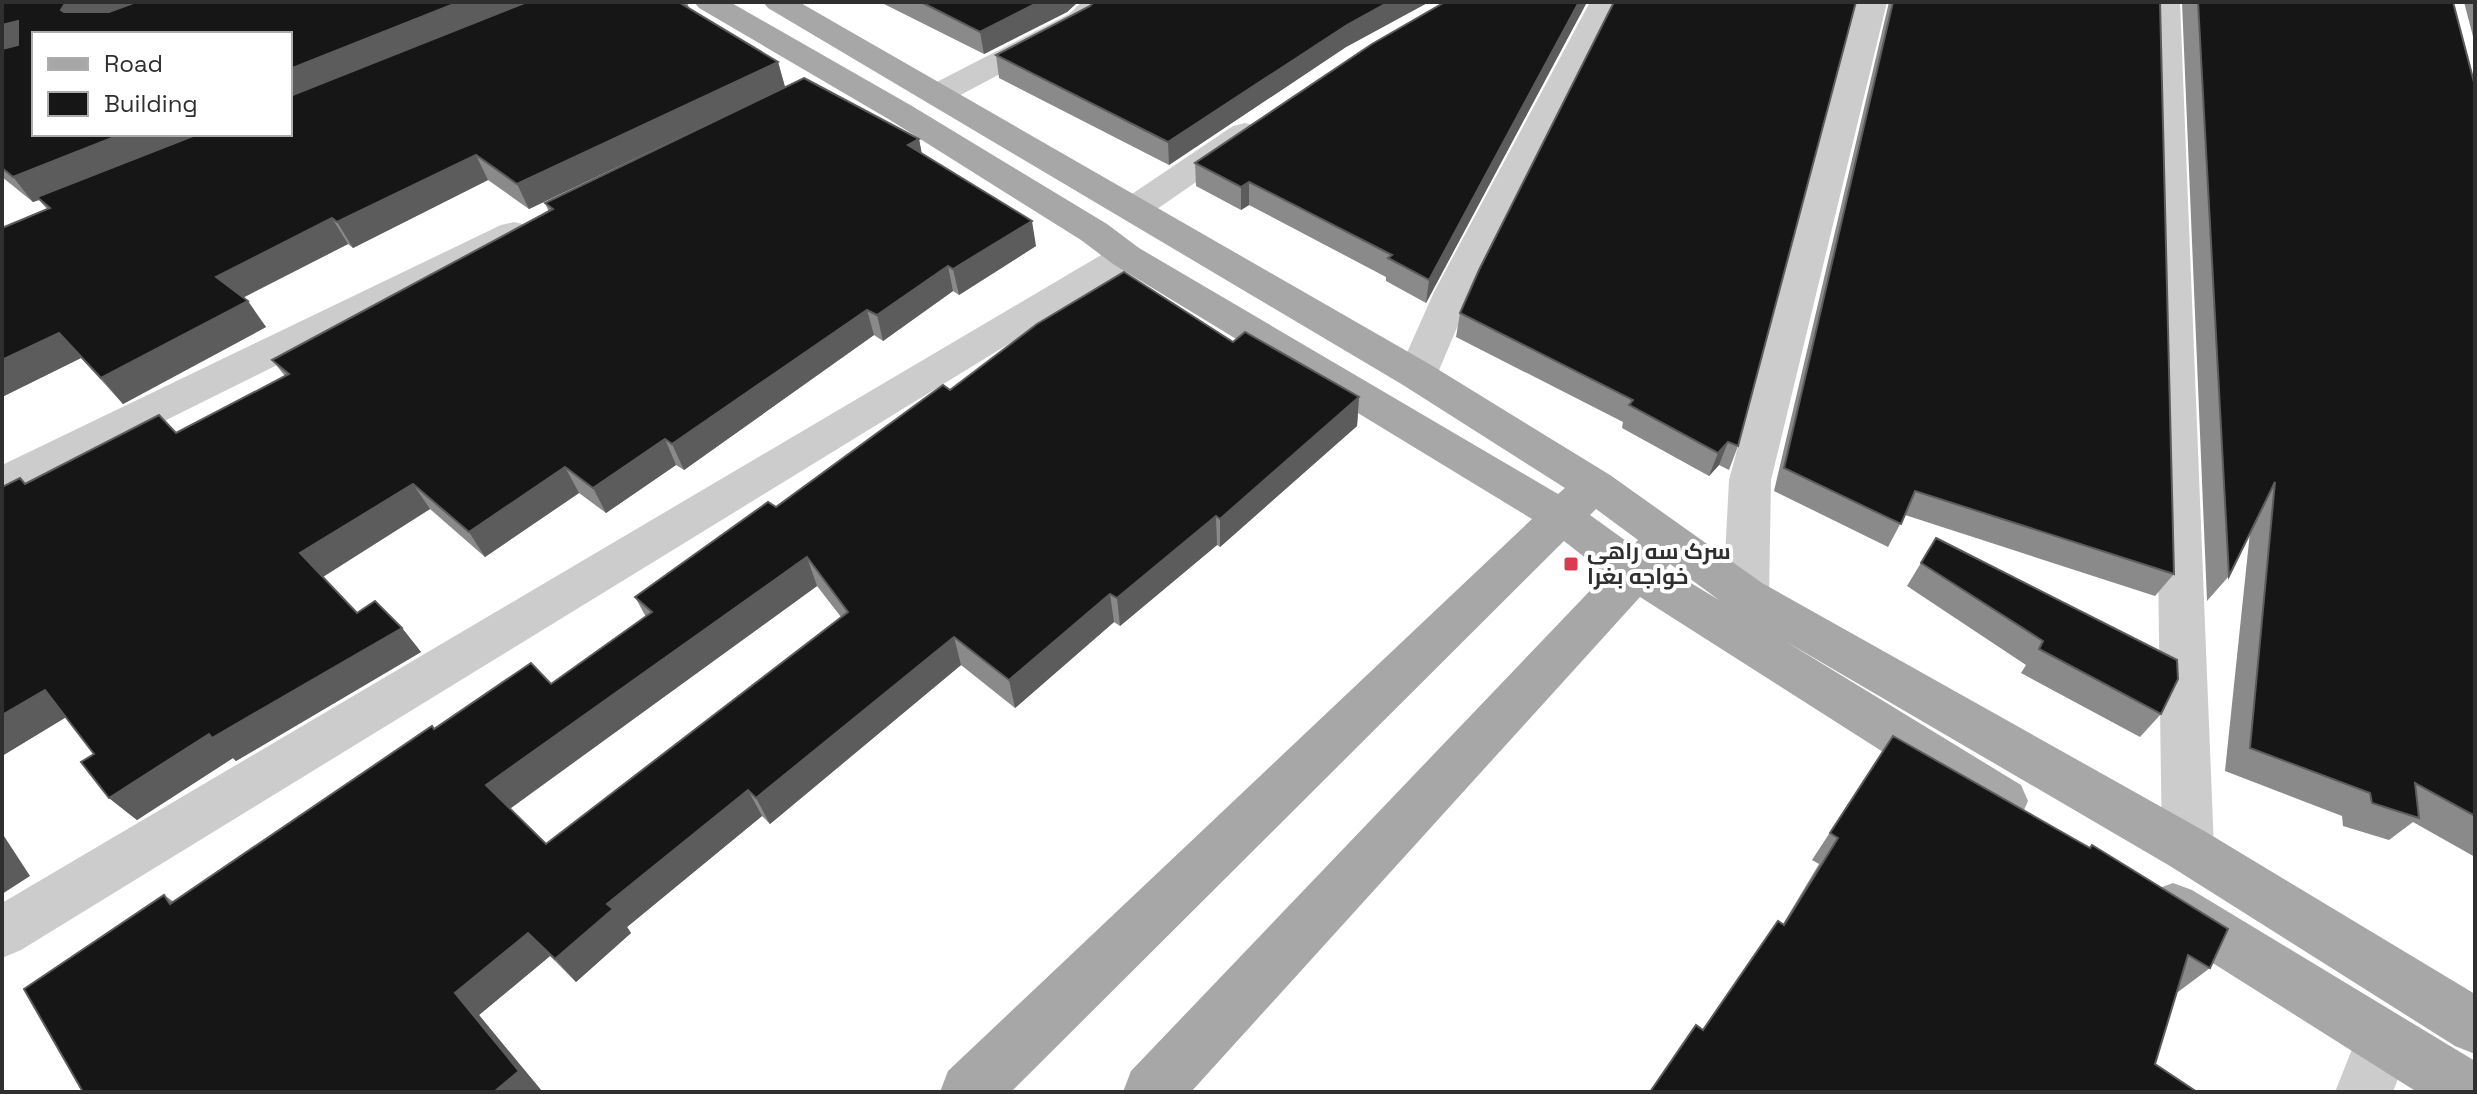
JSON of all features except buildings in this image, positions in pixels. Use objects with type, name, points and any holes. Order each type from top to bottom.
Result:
[{"type":"main road","points":[[709,2],[1094,232],[1126,256],[1578,501]]},
{"type":"main road","points":[[778,2],[1417,375],[1650,555],[2040,825]]},
{"type":"main road","points":[[969,1092],[1578,501]]},
{"type":"main road","points":[[1650,555],[1746,596],[2188,849],[2475,1026]]},
{"type":"main road","points":[[1152,1092],[1650,555]]},
{"type":"main road","points":[[2135,884],[2471,1092]]},
{"type":"street","points":[[938,94],[1080,20],[1099,2]]},
{"type":"street","points":[[1417,375],[1453,292],[1605,2]]},
{"type":"street","points":[[1746,596],[1750,480],[1872,2]]},
{"type":"street","points":[[2165,2],[2188,849]]},
{"type":"street","points":[[792,96],[835,75]]},
{"type":"street","points":[[1135,208],[1266,119]]},
{"type":"street","points":[[2,483],[548,216]]},
{"type":"street","points":[[2,932],[1126,256]]},
{"type":"street","points":[[2364,1092],[2384,1039]]},
{"type":"place","name":"سرک سه راهی خواجه بغرا","points":[[1571,564]]}]
